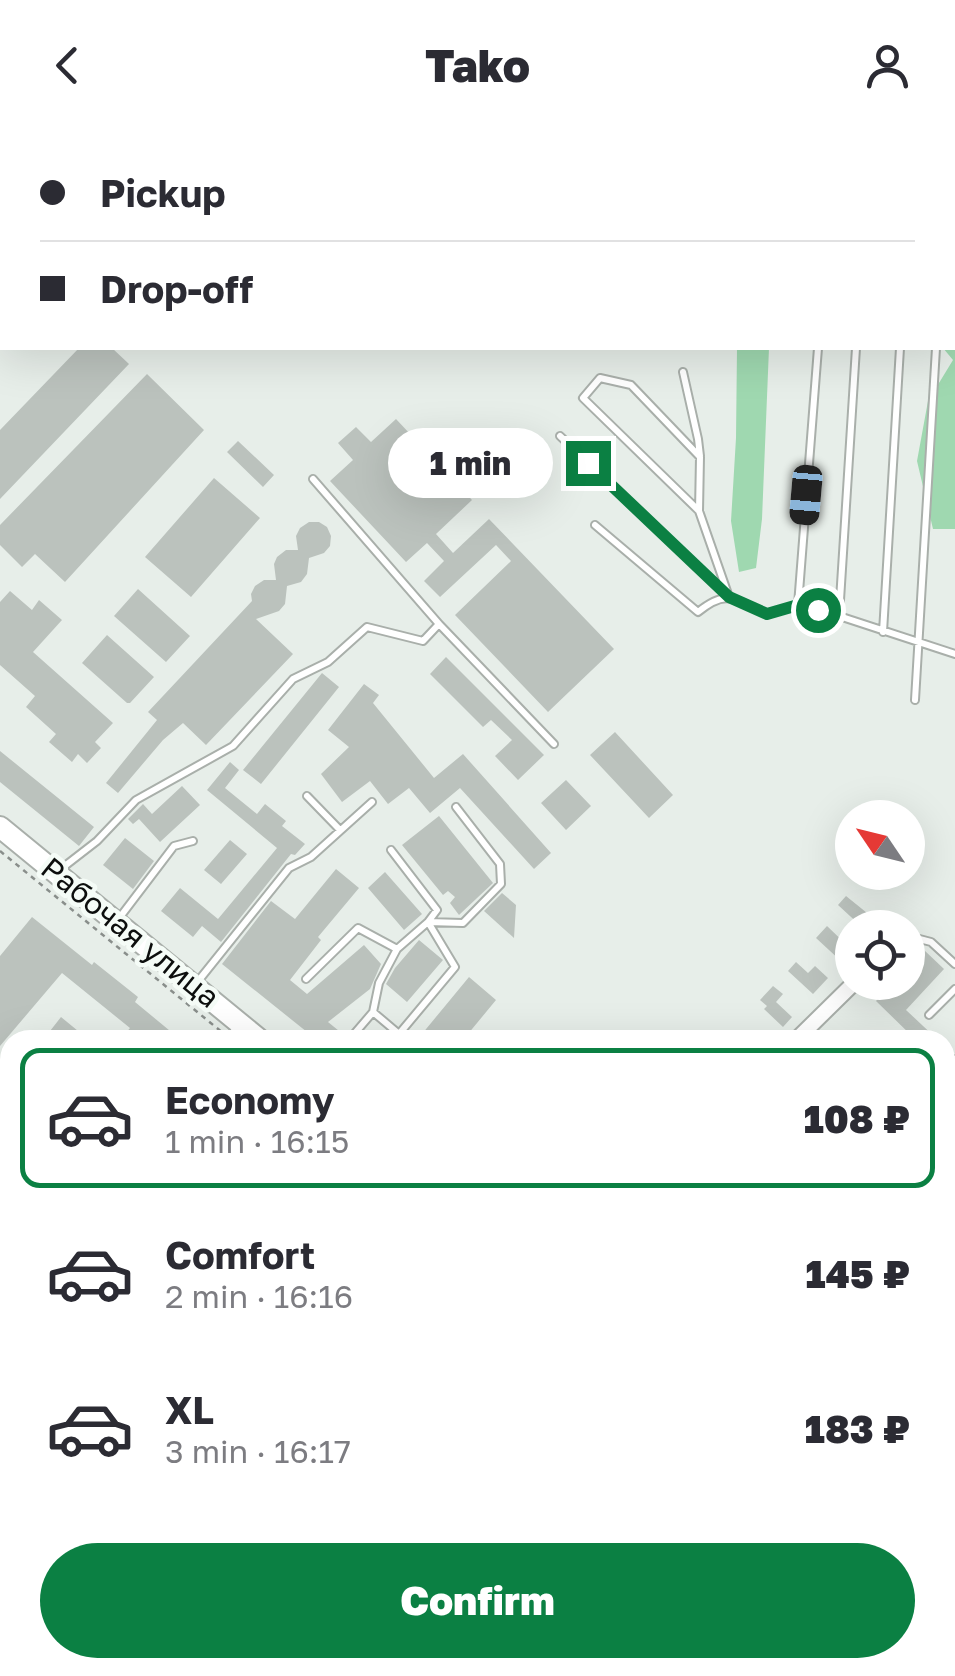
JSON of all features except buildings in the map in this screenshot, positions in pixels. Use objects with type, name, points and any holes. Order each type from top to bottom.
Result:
[{"type":"street","name":"Рабочая улица","points":[[0,826],[194,986],[229,1030]]},
{"type":"street","points":[[806,1030],[836,1000]]},
{"type":"lane","points":[[798,605],[818,350]]},
{"type":"lane","points":[[839,616],[856,350]]},
{"type":"lane","points":[[883,632],[900,350]]},
{"type":"lane","points":[[915,700],[936,350]]},
{"type":"lane","points":[[683,372],[698,439],[699,512],[729,597]]},
{"type":"lane","points":[[699,512],[583,398],[600,378],[631,385],[700,457]]},
{"type":"lane","points":[[560,436],[729,597],[767,614],[798,605],[955,654]]},
{"type":"lane","points":[[313,479],[440,624],[554,744]]},
{"type":"lane","points":[[595,524],[698,612],[716,598],[729,597]]},
{"type":"lane","points":[[56,872],[97,841],[136,800],[233,746],[293,678],[328,662],[368,628],[423,641],[440,624]]},
{"type":"lane","points":[[307,796],[340,830]]},
{"type":"lane","points":[[194,986],[290,868],[311,857],[372,802]]},
{"type":"lane","points":[[428,922],[463,923],[501,884],[500,864],[456,807]]},
{"type":"lane","points":[[116,922],[174,846],[193,841]]},
{"type":"lane","points":[[358,1030],[373,1012],[379,983],[396,949],[437,910],[391,850]]},
{"type":"lane","points":[[402,1030],[454,968],[428,922]]},
{"type":"lane","points":[[306,980],[358,928],[396,949]]},
{"type":"lane","points":[[925,940],[955,964]]},
{"type":"lane","points":[[929,1015],[955,989]]},
{"type":"lane","points":[[373,1012],[394,1030]]},
{"type":"path","points":[[0,852],[227,1030]]},
{"type":"green space","points":[[737,350],[769,350],[762,519],[756,568],[739,572],[731,521]]},
{"type":"green space","points":[[945,350],[955,350],[955,529],[933,529],[917,461],[928,401],[953,360]]},
{"type":"route","points":[[588,463],[729,597],[767,614],[798,605],[818,610]]}]
